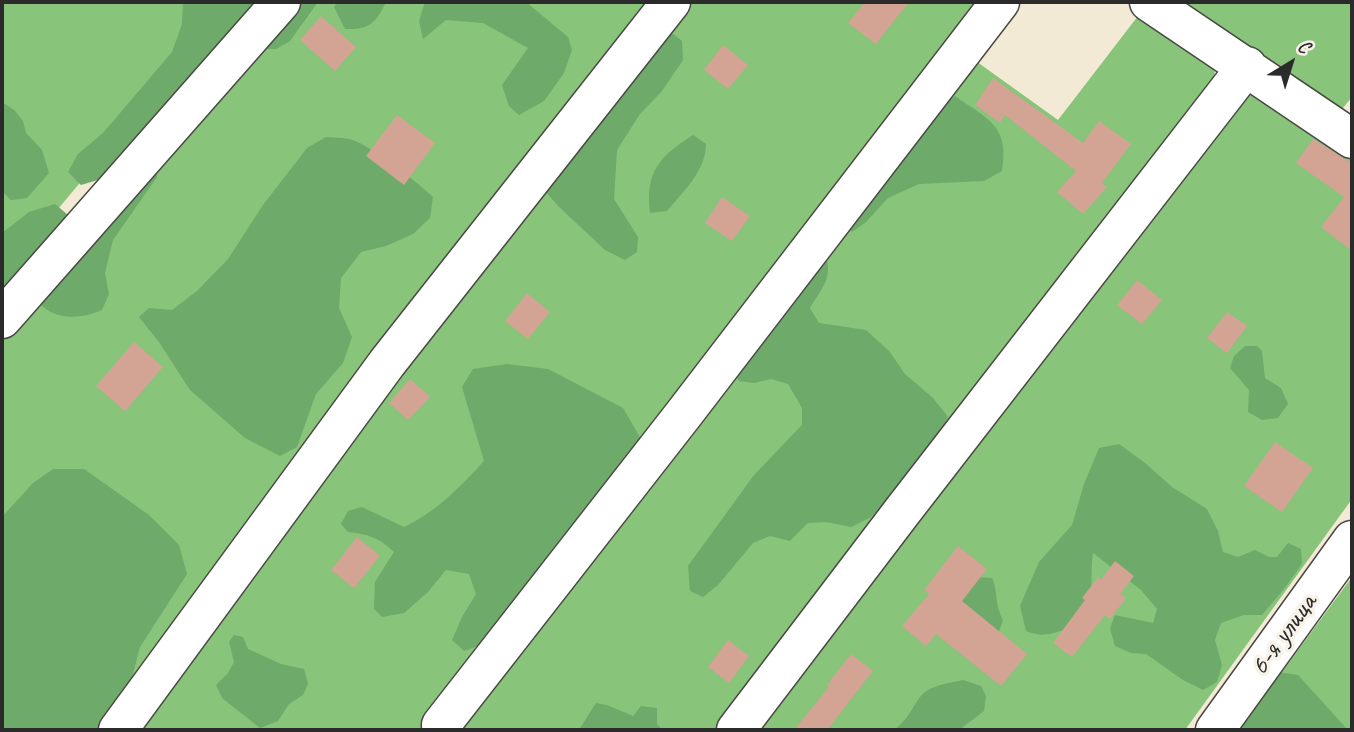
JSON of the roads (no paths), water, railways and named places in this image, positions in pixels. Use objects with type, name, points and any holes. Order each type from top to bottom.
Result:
[{"type":"street","points":[[2,320],[281,2]]},
{"type":"street","points":[[118,730],[387,363],[671,2]]},
{"type":"street","points":[[441,725],[1000,2]]},
{"type":"street","points":[[1149,2],[1349,130]]},
{"type":"street","points":[[736,730],[1247,66]]},
{"type":"street","name":"6-я улица","points":[[1215,730],[1352,540]]}]
